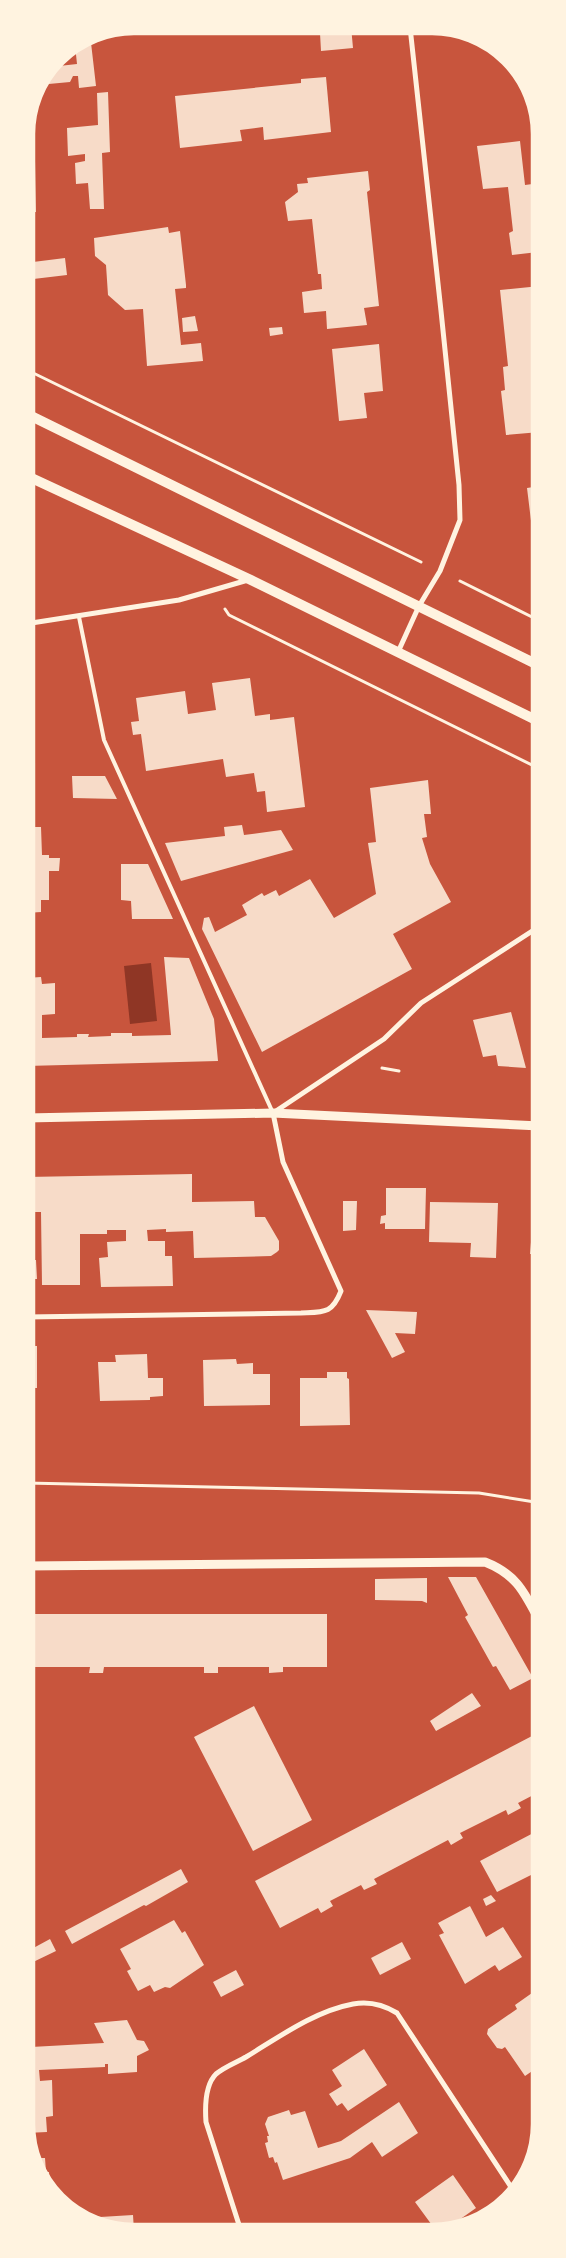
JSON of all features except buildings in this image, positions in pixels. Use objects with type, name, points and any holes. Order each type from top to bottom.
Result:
[{"type":"main road","points":[[34,417],[532,662]]},
{"type":"main road","points":[[34,479],[251,580],[532,718]]},
{"type":"street","points":[[398,652],[419,606],[440,571],[460,520],[459,485],[411,34]]},
{"type":"street","points":[[34,623],[179,600],[251,580]]},
{"type":"street","points":[[273,1113],[384,1039],[422,1003],[532,931]]},
{"type":"street","points":[[34,1317],[301,1313],[324,1312],[335,1306],[341,1292],[283,1162],[273,1113]]},
{"type":"street","points":[[34,1118],[273,1113],[532,1126]]},
{"type":"street","points":[[34,1566],[485,1562],[502,1569],[518,1582],[532,1608]]},
{"type":"street","points":[[239,2224],[206,2122],[205,2107],[209,2088],[216,2075],[276,2038],[327,2012],[354,2003],[373,2003],[387,2007],[397,2013],[511,2186]]},
{"type":"lane","points":[[79,617],[104,740],[273,1113]]},
{"type":"path","points":[[34,373],[532,617]]},
{"type":"path","points":[[210,590],[229,615],[532,765]]},
{"type":"path","points":[[34,1483],[479,1493],[532,1502]]},
{"type":"shaded area","points":[[151,963],[157,1021],[130,1024],[124,966]]}]
